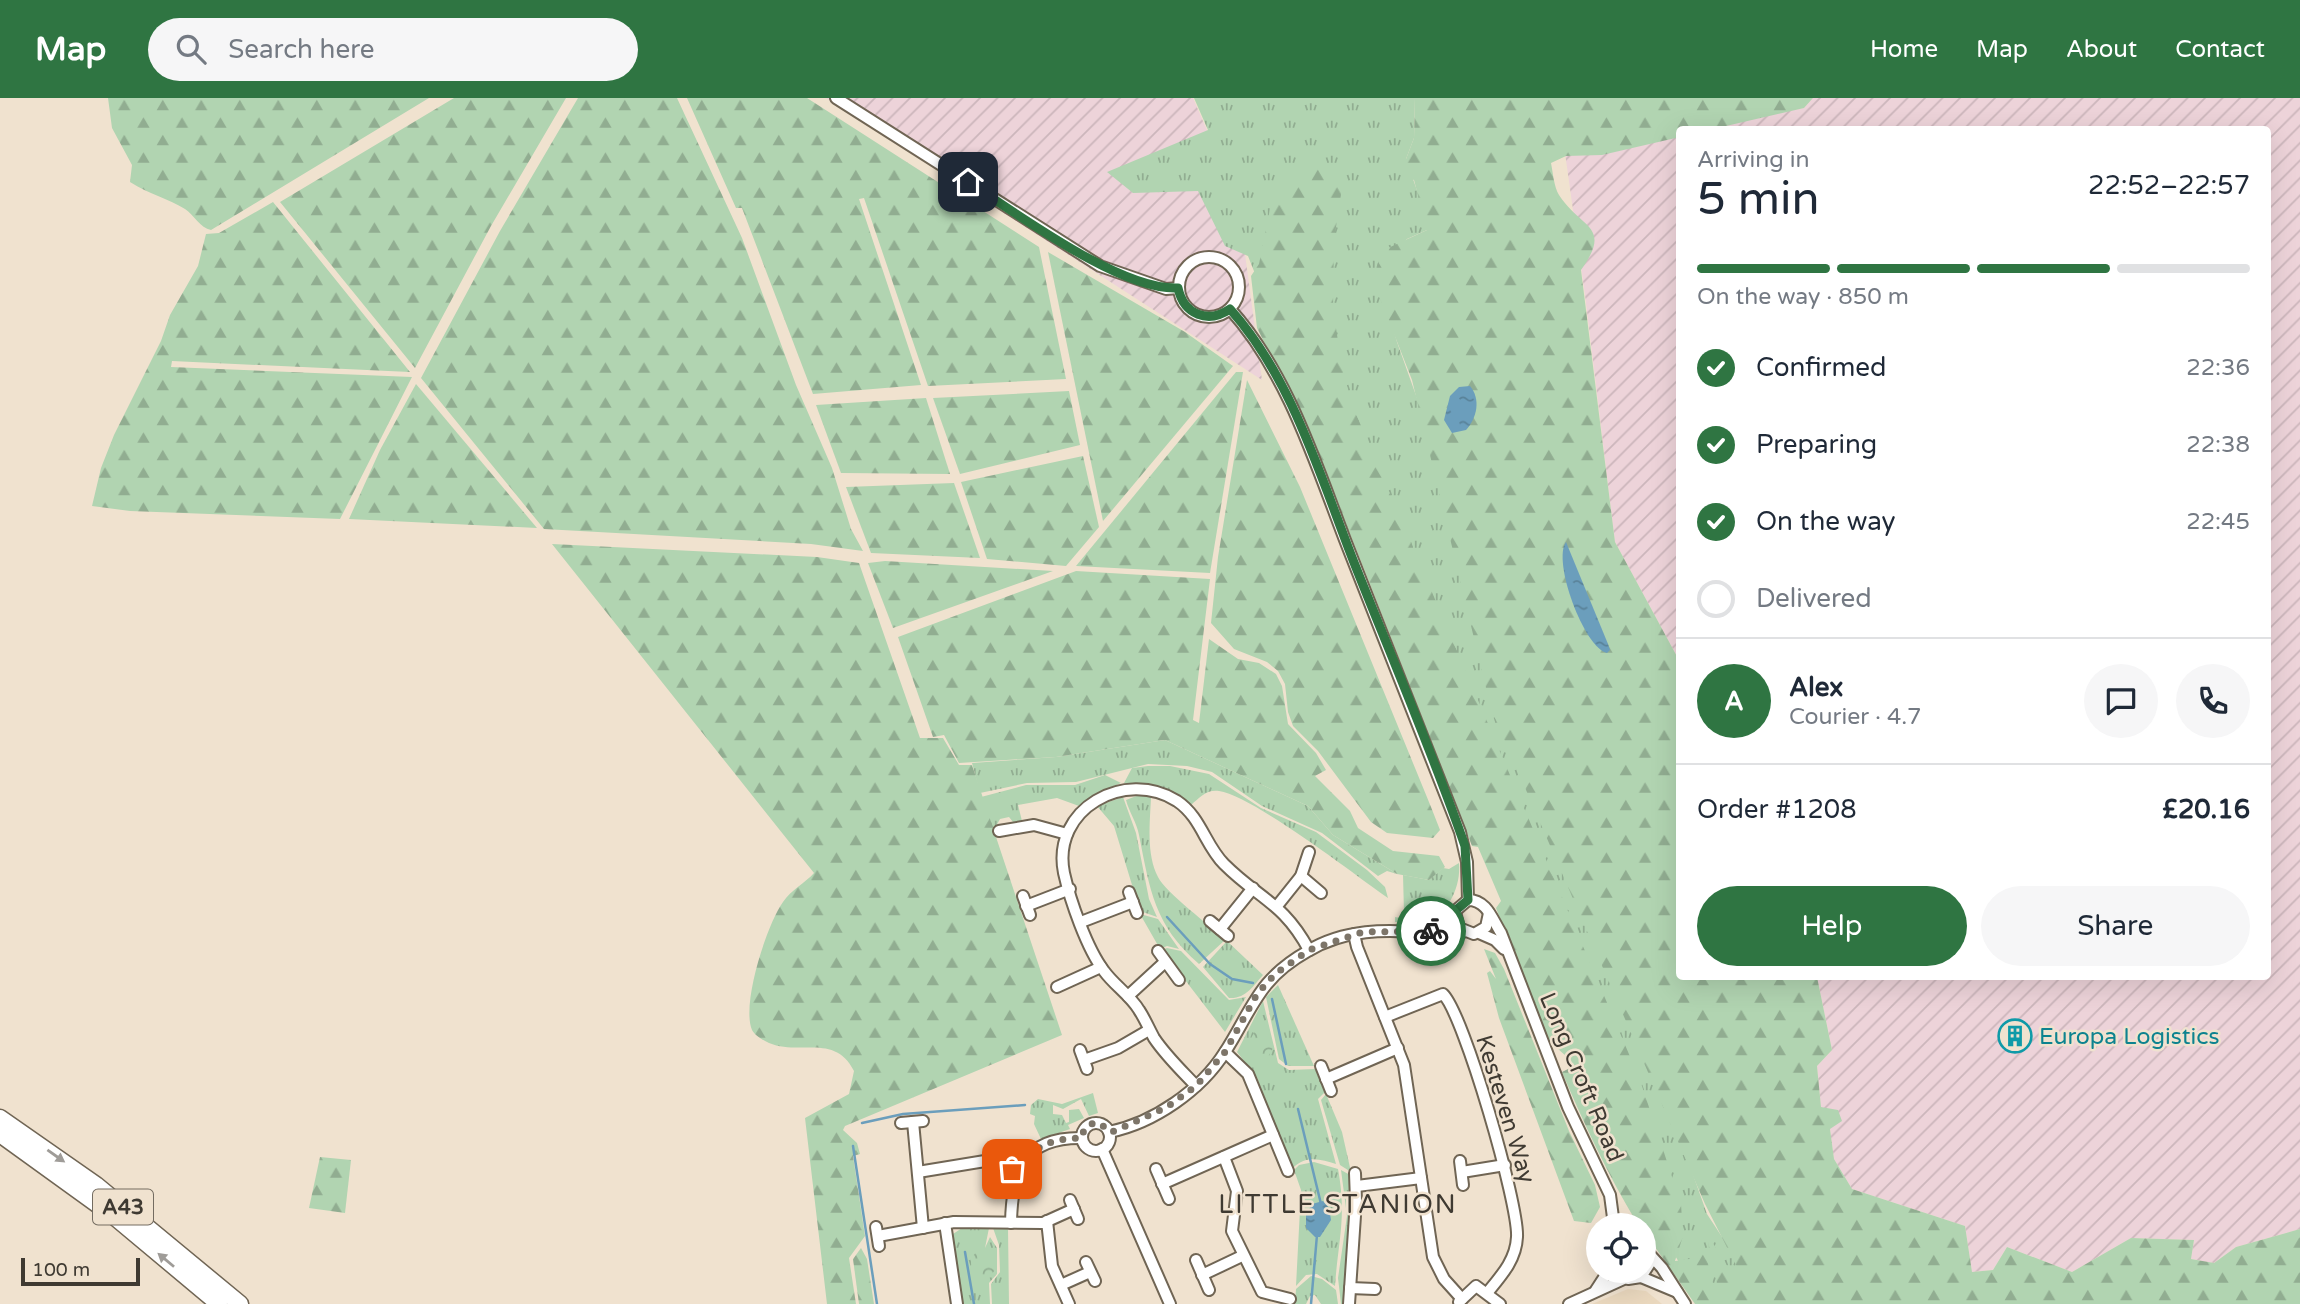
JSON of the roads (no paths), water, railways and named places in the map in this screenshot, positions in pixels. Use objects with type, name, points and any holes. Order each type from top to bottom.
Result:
[{"type":"highway","name":"A43","points":[[0,1118],[96,1185],[240,1304]]},
{"type":"highway","name":"A43","points":[[0,1134],[115,1217],[219,1304]]},
{"type":"street","points":[[836,98],[1100,266],[1166,289],[1178,288]]},
{"type":"street","points":[[1213,257],[1222,260],[1234,271],[1239,282],[1239,292],[1230,309],[1212,317],[1202,317],[1186,307],[1178,288],[1183,272],[1195,260],[1213,257]]},
{"type":"street","points":[[1230,309],[1252,332],[1283,390],[1314,461],[1460,832],[1467,862],[1468,900]]},
{"type":"street","points":[[1196,1086],[1149,1030],[1128,996],[1101,967],[1081,922],[1063,867],[1067,834],[1079,814],[1102,796],[1123,790],[1145,790],[1178,802],[1198,821],[1220,860],[1291,919],[1309,950]]},
{"type":"street","points":[[1004,826],[1034,825],[1067,834]]},
{"type":"street","points":[[1277,906],[1301,876],[1309,852]]},
{"type":"street","points":[[1301,876],[1321,893]]},
{"type":"street","points":[[1210,921],[1224,933],[1253,888]]},
{"type":"street","points":[[1026,906],[1070,889]]},
{"type":"street","points":[[1429,933],[1468,900],[1479,901],[1489,913],[1488,923],[1479,933]]},
{"type":"street","points":[[1081,922],[1133,902]]},
{"type":"street","points":[[1455,912],[1456,924],[1463,932]]},
{"type":"street","name":"Long Croft Road","points":[[1489,913],[1501,933],[1568,1107],[1610,1195],[1613,1213]]},
{"type":"street","points":[[1109,1132],[1155,1113],[1196,1086],[1225,1052],[1257,994],[1275,974],[1309,950],[1354,934],[1379,930],[1445,936],[1463,932],[1479,933],[1494,940],[1506,951]]},
{"type":"street","points":[[1354,934],[1404,1065],[1435,1264],[1460,1301],[1476,1286],[1500,1304]]},
{"type":"street","points":[[1158,951],[1179,980]]},
{"type":"street","points":[[1128,996],[1165,962]]},
{"type":"street","points":[[1057,987],[1101,967]]},
{"type":"street","name":"Kesteven Way","points":[[1385,1017],[1440,995],[1446,996],[1476,1070],[1504,1166],[1517,1238],[1510,1263],[1487,1293]]},
{"type":"street","points":[[1084,1060],[1118,1048],[1149,1030]]},
{"type":"street","points":[[1326,1079],[1398,1048]]},
{"type":"street","points":[[1225,1052],[1248,1074],[1288,1171]]},
{"type":"street","points":[[1321,1066],[1331,1091]]},
{"type":"street","points":[[912,1122],[923,1228]]},
{"type":"street","points":[[1091,1123],[1104,1125],[1109,1132],[1109,1141],[1102,1149],[1089,1149],[1082,1138],[1084,1129],[1091,1123]]},
{"type":"street","points":[[1162,1184],[1273,1135]]},
{"type":"street","points":[[1011,1223],[1012,1190],[1017,1171],[1030,1154],[1046,1143],[1058,1139],[1082,1138]]},
{"type":"street","points":[[1102,1149],[1170,1304]]},
{"type":"street","points":[[1224,1157],[1236,1184],[1232,1231],[1242,1256],[1262,1292],[1290,1301],[1291,1286]]},
{"type":"street","points":[[918,1171],[985,1161],[1017,1171]]},
{"type":"street","points":[[1463,1185],[1461,1167],[1504,1166]]},
{"type":"street","points":[[1156,1170],[1169,1199]]},
{"type":"street","points":[[1349,1304],[1357,1186],[1355,1173]]},
{"type":"street","points":[[1357,1186],[1420,1178]]},
{"type":"street","points":[[877,1236],[945,1223],[1047,1221],[1074,1210]]},
{"type":"street","points":[[1047,1221],[1052,1266],[1069,1304]]},
{"type":"street","points":[[945,1223],[957,1304]]},
{"type":"street","points":[[1202,1275],[1242,1256]]},
{"type":"street","points":[[1196,1260],[1209,1290]]},
{"type":"street","points":[[1656,1262],[1685,1304]]},
{"type":"street","points":[[1061,1285],[1090,1272]]},
{"type":"street","points":[[1596,1290],[1601,1283]]},
{"type":"street","points":[[1569,1304],[1614,1283]]},
{"type":"street","points":[[1655,1283],[1676,1292]]},
{"type":"street","points":[[1350,1288],[1375,1289]]},
{"type":"water","points":[[1470,386],[1476,397],[1473,420],[1466,430],[1452,433],[1444,420],[1450,396],[1459,387]]},
{"type":"water","points":[[1566,542],[1608,644],[1610,650],[1607,653],[1598,648],[1589,636],[1573,603],[1563,567]]},
{"type":"water","points":[[1323,1201],[1329,1208],[1331,1220],[1320,1237],[1315,1237],[1306,1228],[1306,1214],[1312,1204]]},
{"type":"waterway","points":[[1167,917],[1210,964],[1232,979],[1253,983]]},
{"type":"waterway","points":[[1272,999],[1286,1064]]},
{"type":"waterway","points":[[862,1123],[903,1114],[1025,1105]]},
{"type":"waterway","points":[[1298,1109],[1321,1204]]},
{"type":"waterway","points":[[853,1146],[877,1304]]},
{"type":"waterway","points":[[1311,1304],[1317,1235]]},
{"type":"waterway","points":[[965,1252],[974,1304]]},
{"type":"place","name":"Europa Logistics","points":[[2015,1036]]},
{"type":"district","name":"LITTLE STANION","points":[[1338,1204]]}]
